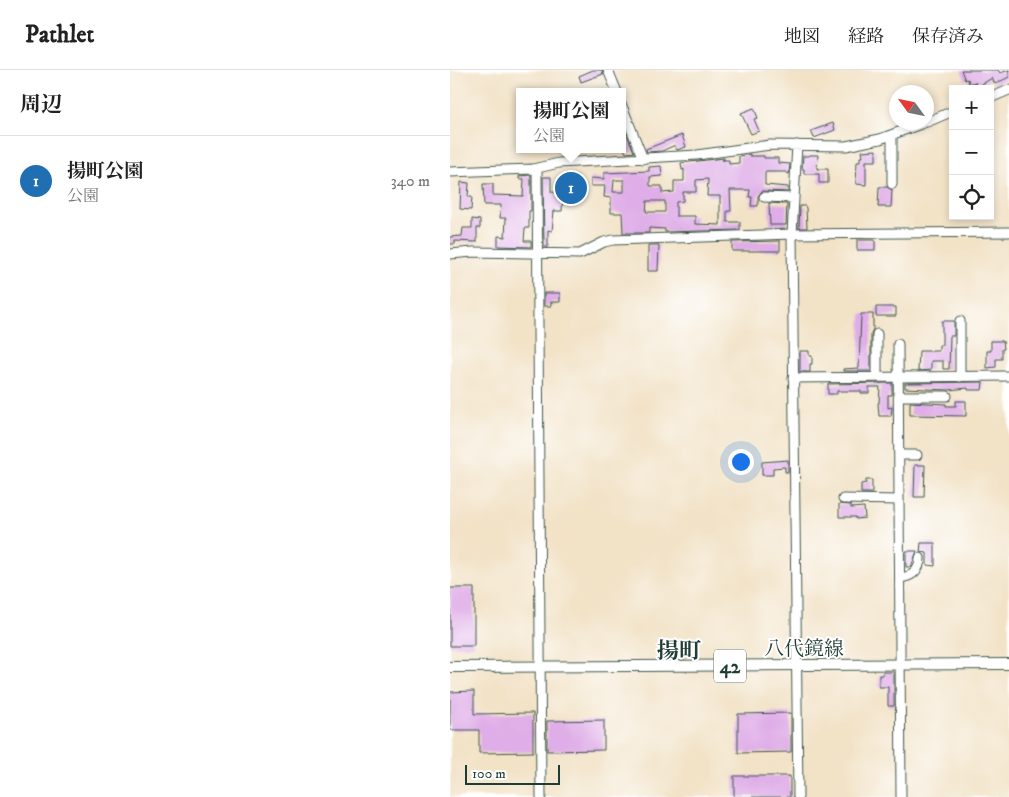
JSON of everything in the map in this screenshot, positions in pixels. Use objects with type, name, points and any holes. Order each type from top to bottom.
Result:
[{"type":"main road","name":"八代鏡線","points":[[450,667],[1009,664]]},
{"type":"street","points":[[608,70],[615,88]]},
{"type":"street","points":[[994,96],[1009,90]]},
{"type":"street","points":[[934,119],[949,113]]},
{"type":"street","points":[[626,116],[643,159]]},
{"type":"street","points":[[450,172],[495,171],[537,168],[559,163],[697,155],[770,145],[846,146],[905,130]]},
{"type":"street","points":[[892,135],[892,184]]},
{"type":"street","points":[[797,145],[792,234],[798,797]]},
{"type":"street","points":[[537,168],[542,797]]},
{"type":"street","points":[[764,197],[794,198]]},
{"type":"street","points":[[450,254],[473,252],[580,254],[604,242],[613,240],[792,234],[1009,232]]},
{"type":"street","points":[[960,321],[960,377]]},
{"type":"street","points":[[877,334],[877,377]]},
{"type":"street","points":[[898,344],[902,797]]},
{"type":"street","points":[[794,378],[1009,376]]},
{"type":"street","points":[[899,396],[947,396]]},
{"type":"street","points":[[899,455],[917,455]]},
{"type":"street","points":[[843,499],[899,500]]},
{"type":"street","points":[[900,578],[907,577],[918,570],[920,558]]},
{"type":"green space","points":[[565,177],[578,177],[577,199],[564,199]]},
{"type":"building","points":[[593,70],[602,70],[603,74],[581,82],[579,76]]},
{"type":"building","points":[[961,70],[998,70],[1000,73],[1009,70],[1009,77],[995,84],[992,78],[982,85],[976,85],[975,82],[969,84],[968,79],[965,80]]},
{"type":"building","points":[[754,108],[758,118],[754,119],[759,131],[751,134],[741,113]]},
{"type":"building","points":[[833,123],[835,130],[814,138],[811,131]]},
{"type":"building","points":[[626,132],[634,152],[626,153]]},
{"type":"building","points":[[682,135],[686,147],[677,150],[673,146],[662,151],[647,152],[646,149]]},
{"type":"building","points":[[876,150],[876,161],[866,161],[866,185],[856,184],[857,162],[860,162],[860,157],[863,157],[862,151]]},
{"type":"building","points":[[750,154],[750,156],[764,156],[764,158],[778,158],[778,163],[790,164],[789,174],[786,172],[765,172],[765,185],[788,187],[788,192],[762,191],[758,196],[758,206],[751,206],[752,197],[749,197],[750,190],[730,190],[731,211],[727,211],[727,222],[740,222],[740,230],[665,232],[665,229],[649,228],[649,233],[623,233],[622,213],[611,213],[611,198],[604,197],[605,186],[591,186],[591,178],[604,179],[604,173],[649,171],[649,167],[661,166],[662,176],[650,177],[650,186],[662,186],[662,193],[674,192],[674,181],[684,181],[684,169],[682,170],[681,163],[724,158],[724,160],[729,160],[729,164],[739,163],[739,156]],"holes":[[[708,179],[707,196],[720,196],[720,225],[695,224],[695,216],[676,216],[676,202],[683,201],[683,192],[696,192],[696,180]],[[614,180],[624,180],[624,192],[613,192]],[[647,201],[665,201],[665,212],[646,212]]]},
{"type":"building","points":[[818,155],[817,169],[828,169],[828,183],[819,183],[819,174],[804,174],[804,169],[802,169],[803,156]]},
{"type":"building","points":[[531,175],[531,211],[529,211],[529,228],[525,228],[524,241],[531,241],[531,247],[498,246],[498,236],[505,237],[506,218],[500,218],[501,205],[484,205],[483,184],[493,184],[493,195],[523,196],[524,179],[519,179],[519,176]]},
{"type":"building","points":[[543,177],[551,177],[551,192],[563,193],[562,211],[554,211],[552,231],[548,230],[548,247],[544,247]]},
{"type":"building","points":[[461,182],[469,183],[468,197],[472,197],[471,210],[460,209]]},
{"type":"building","points":[[879,187],[887,187],[892,190],[891,207],[878,207]]},
{"type":"building","points":[[769,203],[787,204],[786,225],[770,225]]},
{"type":"building","points":[[800,206],[805,206],[806,208],[807,228],[799,228]]},
{"type":"building","points":[[472,219],[480,220],[480,228],[477,228],[477,242],[455,241],[455,244],[450,244],[450,237],[462,236],[463,228],[472,228]]},
{"type":"building","points":[[857,240],[875,240],[875,250],[857,250]]},
{"type":"building","points":[[780,241],[780,251],[732,251],[732,242]]},
{"type":"building","points":[[648,245],[659,245],[658,271],[648,271]]},
{"type":"building","points":[[544,293],[560,293],[560,302],[551,302],[551,306],[544,306]]},
{"type":"building","points":[[876,307],[896,307],[896,316],[876,316]]},
{"type":"building","points":[[861,314],[873,314],[871,371],[843,371],[843,369],[859,368]]},
{"type":"building","points":[[942,321],[954,321],[954,336],[950,336],[949,369],[943,369],[943,361],[931,361],[931,370],[918,371],[919,351],[939,351],[939,345],[942,345]]},
{"type":"building","points":[[991,341],[1003,341],[1004,349],[1002,349],[1002,359],[996,359],[996,367],[987,368],[987,351],[991,351]]},
{"type":"building","points":[[800,351],[809,351],[809,356],[812,356],[810,372],[800,372]]},
{"type":"building","points":[[983,382],[982,390],[968,390],[968,388],[949,390],[905,388],[905,383]]},
{"type":"building","points":[[892,383],[892,395],[888,395],[888,408],[892,407],[891,416],[879,416],[880,387],[869,387],[869,393],[837,391],[837,394],[828,394],[828,384]]},
{"type":"building","points":[[956,401],[966,401],[966,416],[910,415],[910,402],[956,406]]},
{"type":"building","points":[[788,460],[788,472],[785,472],[785,467],[773,468],[773,475],[762,475],[762,462]]},
{"type":"building","points":[[915,465],[925,465],[924,497],[914,497]]},
{"type":"building","points":[[866,480],[872,480],[872,493],[861,493],[861,484],[866,483]]},
{"type":"building","points":[[839,504],[851,505],[851,508],[864,507],[865,518],[839,517]]},
{"type":"building","points":[[921,543],[935,543],[935,566],[927,565],[927,553],[920,552]]},
{"type":"building","points":[[906,551],[917,551],[911,567],[906,567]]},
{"type":"building","points":[[450,588],[474,588],[474,646],[450,646]]},
{"type":"building","points":[[883,672],[894,672],[894,706],[888,706],[888,687],[879,687],[879,675],[883,675]]},
{"type":"building","points":[[474,691],[474,714],[533,713],[533,752],[479,753],[479,730],[450,730],[450,692]]},
{"type":"building","points":[[791,713],[791,752],[738,753],[738,714]]},
{"type":"building","points":[[604,720],[604,750],[547,751],[547,721]]},
{"type":"building","points":[[734,776],[790,776],[790,797],[734,797]]},
{"type":"place","name":"揚町公園","points":[[571,188]]},
{"type":"district","name":"揚町","points":[[679,650]]}]
